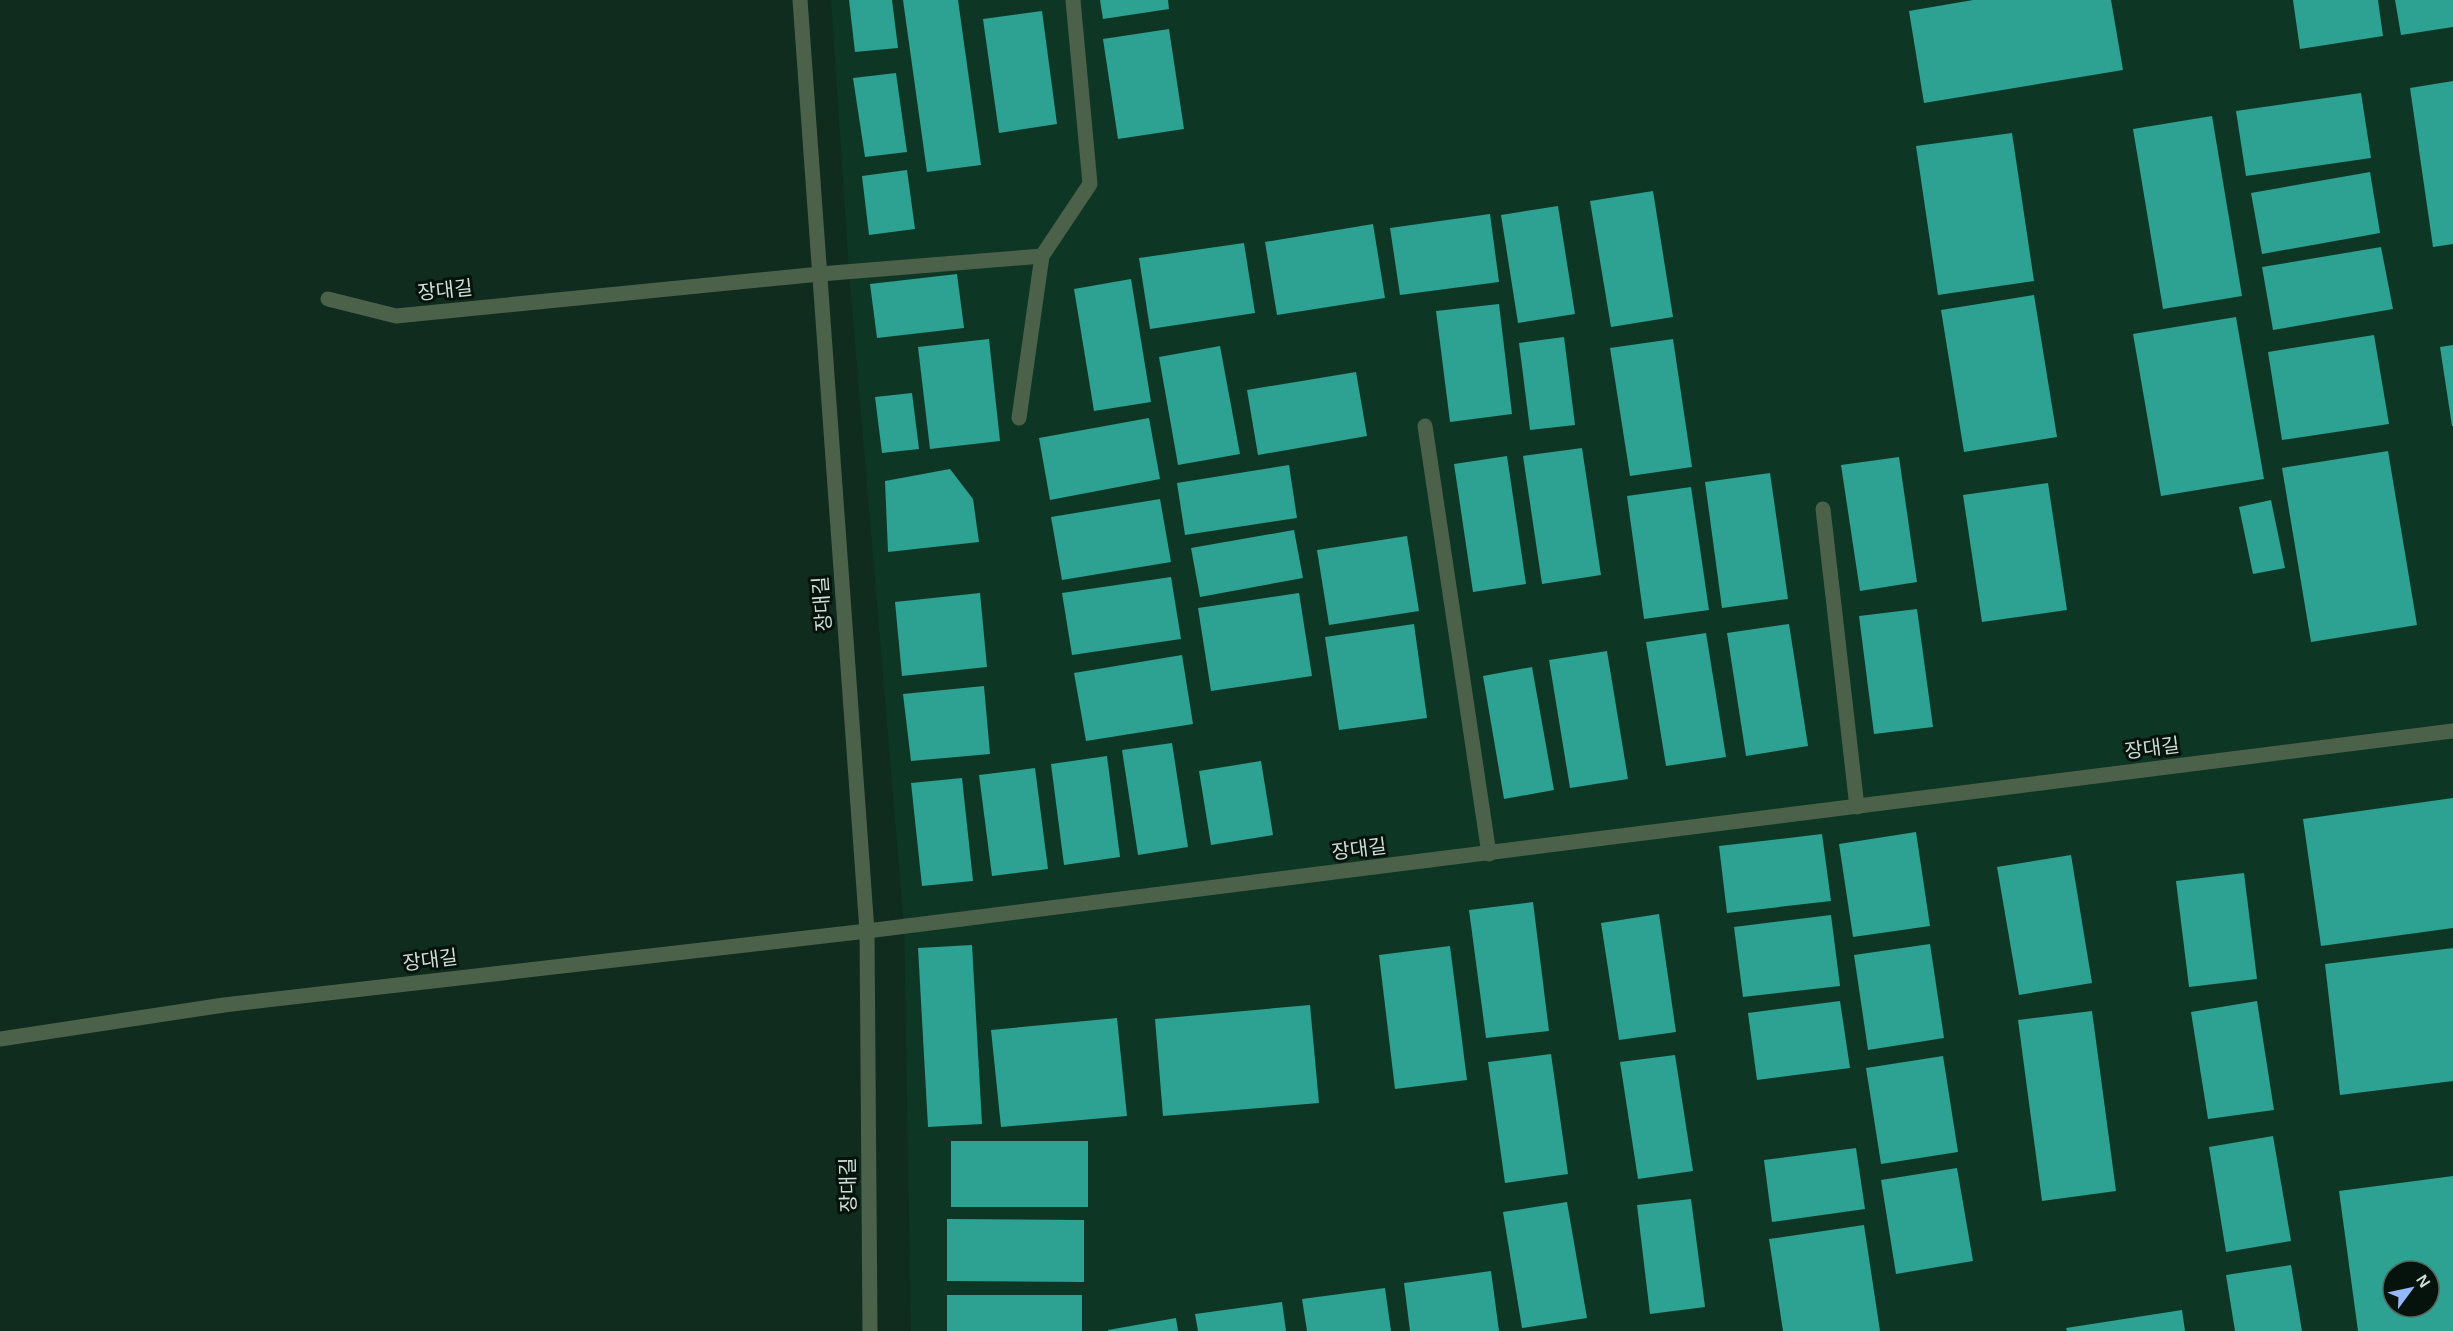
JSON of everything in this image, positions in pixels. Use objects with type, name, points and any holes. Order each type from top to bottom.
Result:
[{"type":"street","name":"장대길","points":[[800,0],[867,931],[870,1331]]},
{"type":"street","points":[[1020,418],[1042,256],[1090,184],[1073,0]]},
{"type":"street","points":[[820,274],[1042,256]]},
{"type":"street","name":"장대길","points":[[328,299],[396,316],[820,274]]},
{"type":"street","points":[[1425,426],[1489,854]]},
{"type":"street","points":[[1823,509],[1857,807]]},
{"type":"street","name":"장대길","points":[[0,1039],[224,1005],[867,931],[2453,731]]},
{"type":"shaded area","points":[[831,0],[2453,0],[2453,1331],[911,1331],[904,926],[849,272]]},
{"type":"building","points":[[849,0],[892,0],[898,48],[855,52]]},
{"type":"building","points":[[903,0],[958,0],[981,165],[927,172]]},
{"type":"building","points":[[1100,0],[1168,0],[1169,9],[1103,19]]},
{"type":"building","points":[[1973,0],[2111,0],[2123,70],[1924,103],[1909,11]]},
{"type":"building","points":[[2293,0],[2378,0],[2383,36],[2300,49]]},
{"type":"building","points":[[2395,0],[2453,0],[2453,27],[2401,35]]},
{"type":"building","points":[[1042,11],[1057,124],[999,133],[983,19]]},
{"type":"building","points":[[1169,29],[1184,129],[1118,139],[1103,39]]},
{"type":"building","points":[[896,73],[907,152],[865,157],[853,78]]},
{"type":"building","points":[[2453,81],[2453,244],[2433,247],[2410,88]]},
{"type":"building","points":[[2361,93],[2371,158],[2246,176],[2236,111]]},
{"type":"building","points":[[2212,116],[2242,296],[2163,309],[2133,129]]},
{"type":"building","points":[[2012,133],[2034,281],[1938,295],[1916,146]]},
{"type":"building","points":[[907,170],[915,229],[869,235],[862,176]]},
{"type":"building","points":[[2370,172],[2380,233],[2262,254],[2251,193]]},
{"type":"building","points":[[1653,191],[1673,317],[1611,327],[1590,201]]},
{"type":"building","points":[[1558,206],[1575,314],[1518,323],[1501,215]]},
{"type":"building","points":[[1490,214],[1499,282],[1400,295],[1390,228]]},
{"type":"building","points":[[1373,224],[1385,298],[1277,315],[1265,242]]},
{"type":"building","points":[[1244,243],[1255,313],[1150,329],[1139,258]]},
{"type":"building","points":[[2381,247],[2393,309],[2273,330],[2262,267]]},
{"type":"building","points":[[957,274],[964,328],[877,338],[870,284]]},
{"type":"building","points":[[1131,279],[1151,402],[1094,411],[1074,289]]},
{"type":"building","points":[[2034,295],[2057,437],[1964,452],[1941,310]]},
{"type":"building","points":[[1499,304],[1512,414],[1450,422],[1436,311]]},
{"type":"building","points":[[2236,317],[2264,479],[2161,496],[2133,334]]},
{"type":"building","points":[[2374,335],[2389,424],[2282,440],[2268,352]]},
{"type":"building","points":[[1564,337],[1575,425],[1530,430],[1519,343]]},
{"type":"building","points":[[989,339],[1000,441],[930,449],[918,347]]},
{"type":"building","points":[[1673,339],[1692,467],[1630,476],[1610,348]]},
{"type":"building","points":[[2453,345],[2453,426],[2452,426],[2440,347]]},
{"type":"building","points":[[1220,346],[1240,454],[1178,465],[1159,357]]},
{"type":"building","points":[[1356,372],[1367,436],[1258,455],[1247,390]]},
{"type":"building","points":[[912,393],[919,449],[882,453],[875,397]]},
{"type":"building","points":[[1149,418],[1160,479],[1050,500],[1039,438]]},
{"type":"building","points":[[1582,448],[1601,575],[1542,584],[1523,456]]},
{"type":"building","points":[[2388,451],[2417,625],[2311,642],[2282,468]]},
{"type":"building","points":[[1507,456],[1526,584],[1473,592],[1454,464]]},
{"type":"building","points":[[1899,457],[1917,582],[1860,591],[1841,465]]},
{"type":"building","points":[[1289,465],[1297,518],[1185,535],[1177,483]]},
{"type":"building","points":[[950,469],[973,499],[979,542],[888,552],[885,481]]},
{"type":"building","points":[[1770,473],[1788,599],[1722,608],[1705,482]]},
{"type":"building","points":[[2048,483],[2067,610],[1982,622],[1963,495]]},
{"type":"building","points":[[1691,487],[1709,610],[1644,619],[1627,496]]},
{"type":"building","points":[[1160,499],[1171,562],[1062,580],[1051,517]]},
{"type":"building","points":[[2271,500],[2285,568],[2253,574],[2239,507]]},
{"type":"building","points":[[1294,530],[1303,578],[1200,597],[1191,548]]},
{"type":"building","points":[[1407,536],[1419,611],[1329,625],[1317,550]]},
{"type":"building","points":[[1171,577],[1181,639],[1072,655],[1062,593]]},
{"type":"building","points":[[980,593],[987,667],[902,676],[895,602]]},
{"type":"building","points":[[1299,593],[1312,676],[1211,691],[1198,608]]},
{"type":"building","points":[[1917,609],[1933,727],[1874,734],[1859,616]]},
{"type":"building","points":[[1414,624],[1427,718],[1339,730],[1325,637]]},
{"type":"building","points":[[1789,624],[1808,746],[1746,756],[1727,633]]},
{"type":"building","points":[[1706,633],[1726,757],[1666,766],[1646,642]]},
{"type":"building","points":[[1607,651],[1628,779],[1570,788],[1549,660]]},
{"type":"building","points":[[1182,655],[1193,724],[1086,741],[1074,673]]},
{"type":"building","points":[[1532,667],[1554,790],[1504,799],[1483,676]]},
{"type":"building","points":[[984,686],[990,754],[911,761],[903,694]]},
{"type":"building","points":[[1172,743],[1188,847],[1138,855],[1122,750]]},
{"type":"building","points":[[1107,756],[1120,857],[1064,865],[1051,764]]},
{"type":"building","points":[[1261,761],[1273,835],[1211,845],[1199,771]]},
{"type":"building","points":[[1035,768],[1048,869],[992,876],[979,775]]},
{"type":"building","points":[[962,778],[973,881],[922,886],[911,783]]},
{"type":"building","points":[[2453,798],[2453,928],[2321,946],[2303,819]]},
{"type":"building","points":[[1916,832],[1930,926],[1853,937],[1839,844]]},
{"type":"building","points":[[1822,834],[1831,901],[1727,913],[1719,846]]},
{"type":"building","points":[[2071,855],[2092,983],[2019,995],[1997,867]]},
{"type":"building","points":[[2244,873],[2257,979],[2189,987],[2176,881]]},
{"type":"building","points":[[1533,902],[1549,1031],[1486,1038],[1469,910]]},
{"type":"building","points":[[1659,914],[1676,1032],[1619,1040],[1601,923]]},
{"type":"building","points":[[1831,915],[1840,986],[1743,997],[1734,927]]},
{"type":"building","points":[[1930,944],[1944,1038],[1868,1050],[1854,955]]},
{"type":"building","points":[[972,945],[982,1124],[928,1127],[918,948]]},
{"type":"building","points":[[1450,946],[1467,1080],[1395,1089],[1379,955]]},
{"type":"building","points":[[2453,948],[2453,1081],[2340,1095],[2325,964]]},
{"type":"building","points":[[1840,1001],[1850,1068],[1757,1080],[1748,1013]]},
{"type":"building","points":[[2257,1001],[2274,1110],[2208,1119],[2191,1012]]},
{"type":"building","points":[[1310,1005],[1319,1103],[1163,1116],[1155,1019]]},
{"type":"building","points":[[2092,1011],[2116,1191],[2042,1201],[2018,1020]]},
{"type":"building","points":[[1117,1018],[1127,1116],[1001,1127],[991,1030]]},
{"type":"building","points":[[1551,1054],[1568,1174],[1505,1183],[1488,1062]]},
{"type":"building","points":[[1675,1055],[1693,1171],[1638,1179],[1620,1062]]},
{"type":"building","points":[[1943,1056],[1958,1152],[1881,1164],[1866,1068]]},
{"type":"building","points":[[2273,1136],[2291,1241],[2226,1252],[2209,1147]]},
{"type":"building","points":[[951,1141],[1088,1141],[1088,1207],[951,1207]]},
{"type":"building","points":[[1856,1148],[1865,1209],[1772,1222],[1764,1160]]},
{"type":"building","points":[[1957,1168],[1973,1261],[1896,1274],[1881,1180]]},
{"type":"building","points":[[2453,1176],[2453,1331],[2358,1331],[2339,1191]]},
{"type":"building","points":[[1691,1199],[1705,1307],[1650,1314],[1637,1205]]},
{"type":"building","points":[[1567,1202],[1587,1318],[1522,1328],[1503,1212]]},
{"type":"building","points":[[947,1219],[1084,1220],[1084,1282],[947,1281]]},
{"type":"building","points":[[1864,1225],[1880,1331],[1783,1331],[1769,1239]]},
{"type":"building","points":[[2291,1265],[2302,1331],[2235,1331],[2226,1275]]},
{"type":"building","points":[[1491,1271],[1499,1331],[1410,1331],[1404,1283]]},
{"type":"building","points":[[1385,1288],[1391,1331],[1307,1331],[1302,1299]]},
{"type":"building","points":[[947,1295],[1082,1295],[1082,1331],[947,1331]]},
{"type":"building","points":[[1282,1302],[1286,1331],[1198,1331],[1195,1314]]},
{"type":"building","points":[[2182,1310],[2185,1331],[2067,1331],[2066,1328]]},
{"type":"building","points":[[1176,1318],[1178,1331],[1108,1331],[1108,1330]]}]
